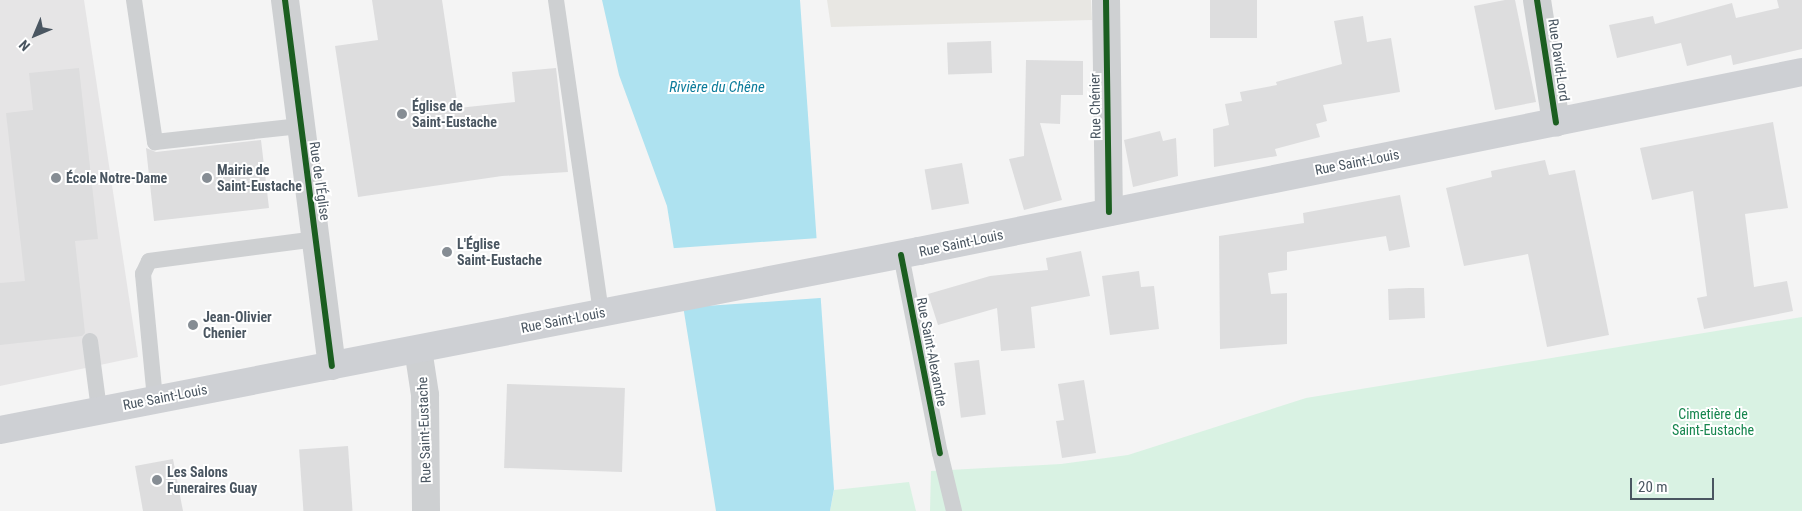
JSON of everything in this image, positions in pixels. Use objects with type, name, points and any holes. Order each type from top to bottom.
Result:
[{"type":"main road","name":"Rue Saint-Louis","points":[[0,430],[99,409],[332,366],[826,270],[1802,72]]},
{"type":"street","name":"Rue de l'Église","points":[[286,0],[300,126],[332,366]]},
{"type":"street","name":"Rue Chénier","points":[[1106,0],[1109,212]]},
{"type":"street","name":"Rue David-Lord","points":[[1537,0],[1556,123]]},
{"type":"street","name":"Rue Saint-Eustache","points":[[418,349],[426,396],[426,511]]},
{"type":"lane","points":[[134,0],[155,142],[300,126]]},
{"type":"lane","points":[[556,0],[601,313]]},
{"type":"lane","points":[[155,399],[143,274],[149,261],[315,239]]},
{"type":"lane","name":"Rue Saint-Alexandre","points":[[901,254],[940,453],[954,511]]},
{"type":"lane","points":[[90,341],[99,409]]},
{"type":"shaded area","name":"École Notre-Dame","points":[[0,0],[84,0],[138,357],[0,386]]},
{"type":"shaded area","points":[[827,0],[1091,0],[1092,20],[831,27]]},
{"type":"green space","name":"Cimetière de Saint-Eustache","points":[[1802,317],[1802,511],[930,511],[931,471],[1061,464],[1128,455],[1306,398]]},
{"type":"green space","points":[[909,482],[916,511],[830,511],[834,490]]},
{"type":"water","name":"Rivière du Chêne","points":[[602,0],[800,0],[834,489],[830,511],[716,511],[667,206],[619,75]]},
{"type":"pier","points":[[819,238],[823,298],[677,308],[672,248]]},
{"type":"building","name":"Église de Saint-Eustache","points":[[372,0],[442,0],[458,108],[515,102],[512,72],[556,68],[568,172],[502,176],[358,197],[335,46],[378,40]]},
{"type":"building","points":[[1210,0],[1257,0],[1257,38],[1210,38]]},
{"type":"building","points":[[1515,0],[1536,102],[1495,110],[1474,6]]},
{"type":"building","points":[[1777,0],[1802,0],[1802,49],[1733,65],[1731,55],[1687,66],[1681,43],[1617,58],[1609,25],[1653,16],[1655,24],[1732,3],[1736,18],[1779,8]]},
{"type":"building","points":[[1363,16],[1367,42],[1391,38],[1400,92],[1323,105],[1327,121],[1316,124],[1320,137],[1275,149],[1277,156],[1214,167],[1213,129],[1229,125],[1225,104],[1242,101],[1240,92],[1277,85],[1276,82],[1342,64],[1334,21]]},
{"type":"building","points":[[991,41],[992,73],[948,75],[947,43]]},
{"type":"building","points":[[1026,60],[1083,61],[1083,95],[1061,95],[1060,124],[1040,123],[1062,200],[1024,210],[1009,159],[1024,156]]},
{"type":"building","points":[[79,68],[98,239],[75,241],[85,333],[82,336],[0,345],[0,283],[25,281],[6,113],[33,110],[29,73]]},
{"type":"building","points":[[1773,122],[1788,208],[1745,214],[1754,287],[1787,281],[1793,311],[1704,329],[1697,298],[1707,296],[1693,191],[1652,200],[1640,148]]},
{"type":"building","points":[[1160,131],[1163,141],[1176,138],[1178,176],[1133,187],[1124,140]]},
{"type":"building","name":"Mairie de Saint-Eustache","points":[[261,140],[269,208],[154,221],[146,148],[156,152]]},
{"type":"building","points":[[1545,160],[1549,175],[1575,170],[1609,335],[1547,347],[1528,254],[1464,266],[1446,188],[1492,177],[1491,171]]},
{"type":"building","points":[[962,163],[969,203],[932,210],[925,170]]},
{"type":"building","points":[[1400,195],[1410,247],[1389,251],[1386,236],[1287,252],[1287,270],[1268,273],[1271,294],[1287,293],[1287,344],[1220,349],[1219,236],[1304,223],[1303,213]]},
{"type":"building","points":[[1081,251],[1090,296],[1031,307],[1035,348],[1001,351],[997,308],[938,325],[928,294],[990,276],[1048,270],[1046,258]]},
{"type":"building","points":[[1139,271],[1141,287],[1154,286],[1159,329],[1110,335],[1102,276]]},
{"type":"building","points":[[1424,288],[1425,318],[1389,320],[1388,289]]},
{"type":"building","points":[[979,360],[986,415],[961,418],[954,363]]},
{"type":"building","points":[[1084,380],[1096,453],[1062,458],[1056,421],[1064,420],[1058,384]]},
{"type":"building","points":[[507,384],[625,388],[622,472],[504,468]]},
{"type":"building","points":[[348,446],[353,511],[303,511],[299,449]]},
{"type":"building","name":"Les Salons Funeraires Guay","points":[[173,459],[183,511],[143,511],[135,466]]},
{"type":"cycle path","points":[[285,0],[332,366]]},
{"type":"cycle path","points":[[1106,0],[1109,212]]},
{"type":"cycle path","points":[[1537,0],[1556,123]]},
{"type":"cycle path","points":[[901,255],[940,453]]},
{"type":"place","name":"Église de Saint-Eustache","points":[[402,114]]},
{"type":"place","name":"École Notre-Dame","points":[[56,178]]},
{"type":"place","name":"Mairie de Saint-Eustache","points":[[207,178]]},
{"type":"place","name":"L'Église Saint-Eustache","points":[[447,252]]},
{"type":"place","name":"Jean-Olivier Chenier","points":[[193,325]]},
{"type":"place","name":"Les Salons Funeraires Guay","points":[[157,480]]}]
